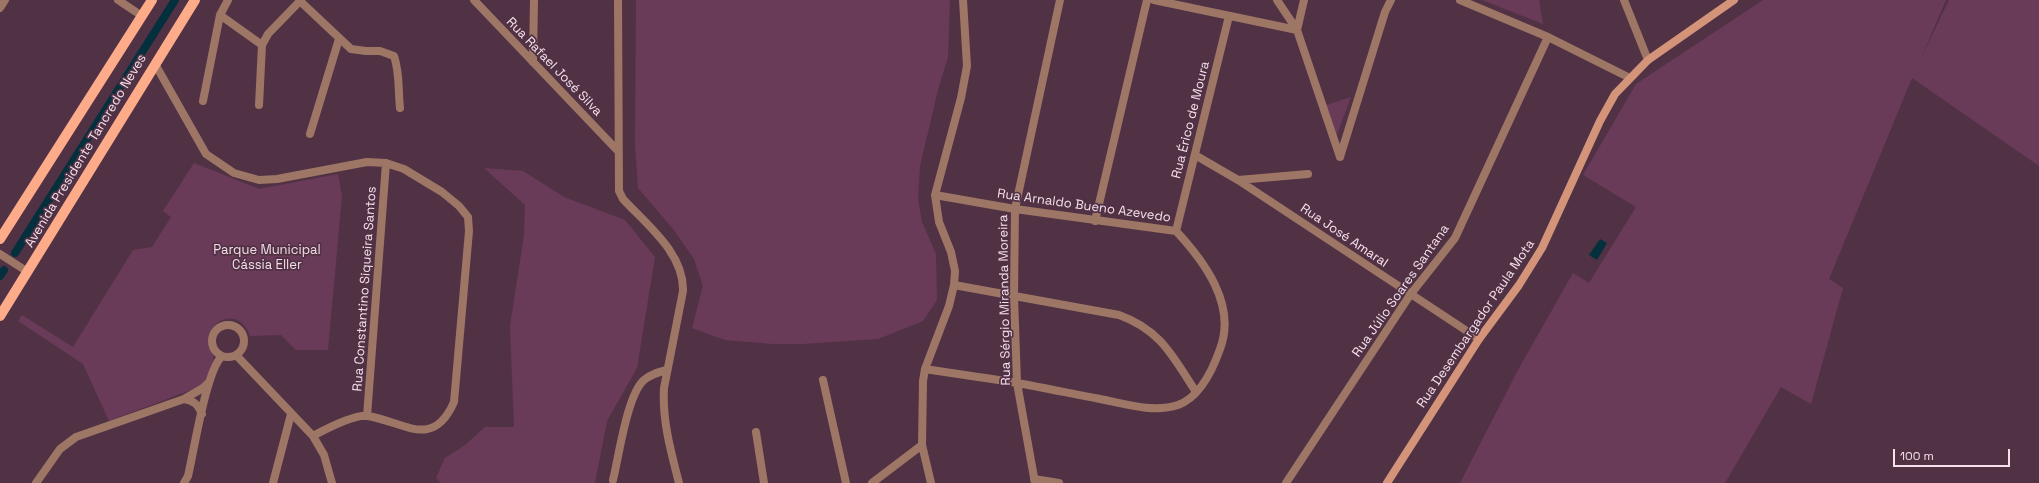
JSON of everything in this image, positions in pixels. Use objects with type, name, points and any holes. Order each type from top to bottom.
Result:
[{"type":"main road","name":"Avenida Presidente Tancredo Neves","points":[[0,239],[152,0]]},
{"type":"main road","name":"Avenida Presidente Tancredo Neves","points":[[0,316],[195,0]]},
{"type":"street","points":[[0,8],[5,0]]},
{"type":"street","points":[[118,0],[142,16]]},
{"type":"street","points":[[203,101],[220,16],[228,0]]},
{"type":"street","name":"Rua Rafael José Silva","points":[[474,0],[617,150]]},
{"type":"street","points":[[534,0],[534,62]]},
{"type":"street","points":[[618,0],[617,150],[619,191],[623,199],[670,251],[677,261],[683,277],[683,291],[667,370],[663,403],[668,441],[679,483]]},
{"type":"street","points":[[931,483],[922,445],[923,381],[925,369],[949,306],[954,285],[955,271],[951,252],[938,222],[935,195],[961,98],[967,66],[963,0]]},
{"type":"street","name":"Rua Sérgio Miranda Moreira","points":[[1035,481],[1017,383],[1014,296],[1015,209],[1060,0]]},
{"type":"street","points":[[1095,221],[1147,0]]},
{"type":"street","points":[[1154,0],[1297,30]]},
{"type":"street","points":[[1277,0],[1297,30],[1340,156],[1385,12],[1391,0]]},
{"type":"street","points":[[1297,30],[1304,0]]},
{"type":"street","points":[[1460,0],[1548,38],[1630,78]]},
{"type":"street","points":[[1624,0],[1648,60]]},
{"type":"street","name":"Rua Desembargador Paula Mota","points":[[1387,483],[1479,339],[1519,285],[1542,248],[1600,121],[1615,94],[1648,60],[1734,0]]},
{"type":"street","points":[[259,104],[262,45],[268,34],[302,2],[351,49],[380,51],[394,56],[398,68],[397,89],[400,108]]},
{"type":"street","points":[[220,16],[262,45]]},
{"type":"street","name":"Rua Érico de Moura","points":[[1176,231],[1228,16]]},
{"type":"street","name":"Rua Júlio Soares Santana","points":[[1286,483],[1410,295],[1455,238],[1548,38]]},
{"type":"street","points":[[310,134],[339,39]]},
{"type":"street","points":[[155,64],[206,154],[234,173],[259,180],[277,180],[367,162],[386,163],[404,169],[442,192],[459,206],[468,217],[469,238],[454,402],[450,412],[438,425],[428,430],[417,431],[367,416],[348,420],[313,436]]},
{"type":"street","name":"Rua José Amaral","points":[[1195,155],[1238,180],[1410,295],[1479,339]]},
{"type":"street","name":"Rua Constantino Siqueira Santos","points":[[367,416],[386,163]]},
{"type":"street","points":[[1238,180],[1308,174]]},
{"type":"street","name":"Rua Arnaldo Bueno Azevedo","points":[[925,369],[1017,383],[1157,408],[1179,405],[1196,392],[1217,358],[1222,343],[1225,318],[1216,288],[1205,267],[1176,231],[1095,221],[935,195]]},
{"type":"street","points":[[2,256],[28,272]]},
{"type":"street","points":[[954,285],[1119,315],[1142,325],[1158,337],[1196,392]]},
{"type":"street","points":[[224,326],[237,328],[242,332],[244,345],[236,355],[229,357],[222,356],[216,352],[212,340],[214,334],[224,326]]},
{"type":"street","points":[[236,355],[313,436],[324,455],[332,483]]},
{"type":"street","points":[[184,483],[188,476],[214,365],[222,356]]},
{"type":"street","points":[[613,480],[630,404],[636,391],[644,380],[667,370]]},
{"type":"street","points":[[824,380],[846,483]]},
{"type":"street","points":[[36,483],[60,449],[76,437],[184,399],[203,388],[209,382]]},
{"type":"street","points":[[184,399],[193,401],[198,405],[202,414]]},
{"type":"street","points":[[273,483],[291,414]]},
{"type":"street","points":[[756,432],[764,483]]},
{"type":"street","points":[[872,483],[922,445]]},
{"type":"street","points":[[1035,481],[1059,483]]},
{"type":"green space","points":[[636,0],[950,0],[948,57],[938,90],[920,166],[918,199],[922,222],[936,254],[937,300],[923,321],[878,339],[802,344],[773,344],[725,340],[692,328],[703,286],[694,259],[673,229],[638,188],[635,144]]},
{"type":"green space","points":[[1482,0],[1539,0],[1543,24]]},
{"type":"green space","points":[[1763,0],[1946,0],[1921,58],[1949,0],[2039,0],[2039,166],[1912,78],[1829,279],[1843,288],[1811,404],[1781,387],[1725,483],[1460,483],[1518,370],[1573,273],[1589,283],[1636,207],[1583,175],[1636,84]]},
{"type":"green space","points":[[1351,97],[1336,137],[1326,105]]},
{"type":"green space","name":"Parque Municipal Cássia Eller","points":[[194,163],[259,189],[338,174],[342,196],[328,350],[296,350],[281,335],[250,336],[240,321],[230,318],[222,320],[212,328],[210,332],[209,338],[213,351],[212,366],[208,376],[199,387],[109,421],[83,364],[18,321],[22,315],[73,347],[133,250],[152,247],[171,217],[163,211]]},
{"type":"green space","points":[[484,168],[523,171],[564,197],[625,220],[655,257],[637,368],[607,421],[595,483],[441,483],[436,478],[445,458],[465,445],[485,427],[514,427],[510,326],[524,235],[525,205]]},
{"type":"water","points":[[1600,239],[1607,243],[1597,260],[1589,255]]},
{"type":"waterway","points":[[15,253],[175,0]]},
{"type":"waterway","points":[[0,276],[4,270]]}]
